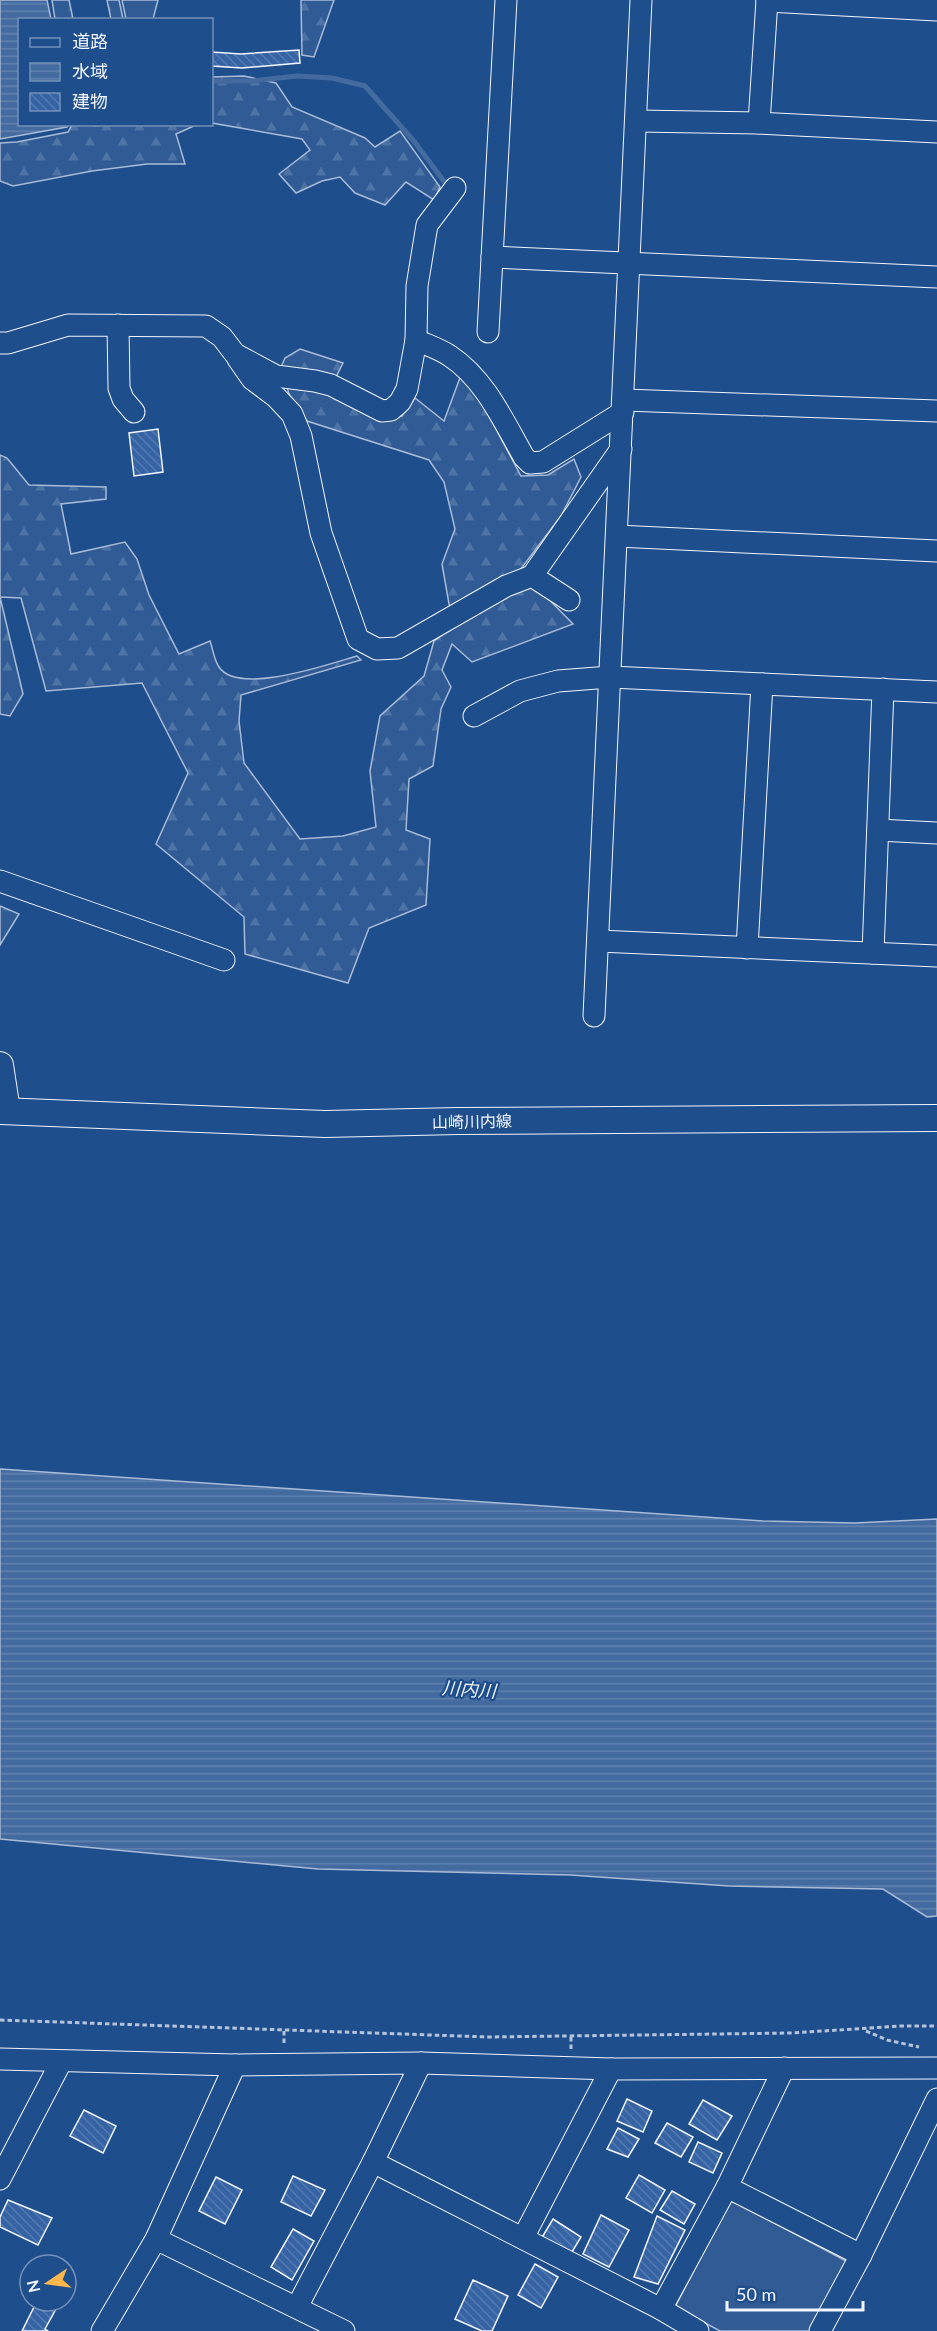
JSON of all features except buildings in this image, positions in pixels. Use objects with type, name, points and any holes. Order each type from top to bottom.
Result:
[{"type":"main road","name":"山崎川内線","points":[[0,1065],[3,1111],[325,1124],[937,1118]]},
{"type":"street","points":[[488,332],[506,0]]},
{"type":"street","points":[[594,1016],[641,0]]},
{"type":"street","points":[[759,123],[767,0],[907,4],[937,10]]},
{"type":"street","points":[[637,121],[759,123],[937,132]]},
{"type":"street","points":[[235,354],[276,376],[315,381],[332,386],[382,411],[391,410],[400,402],[407,388],[416,340],[417,286],[427,225],[455,188]]},
{"type":"street","points":[[492,257],[937,277]]},
{"type":"street","points":[[0,343],[8,343],[68,325],[206,326],[222,337],[252,380],[276,397],[292,414],[301,436],[321,533],[358,639],[377,649],[398,648],[506,586],[532,576],[621,448]]},
{"type":"street","points":[[118,325],[119,388],[123,399],[134,412]]},
{"type":"street","points":[[416,340],[450,356],[469,373],[490,398],[524,457],[530,463],[543,462],[623,406],[937,411]]},
{"type":"street","points":[[617,536],[937,551]]},
{"type":"street","points":[[532,576],[569,600]]},
{"type":"street","points":[[474,716],[520,691],[558,681],[610,677],[937,692]]},
{"type":"street","points":[[747,948],[762,684]]},
{"type":"street","points":[[873,953],[883,690]]},
{"type":"street","points":[[878,830],[937,832]]},
{"type":"street","points":[[0,881],[225,960]]},
{"type":"street","points":[[598,941],[937,956]]},
{"type":"street","points":[[0,2059],[234,2065],[421,2063],[611,2069],[937,2068]]},
{"type":"street","points":[[0,2179],[61,2062]]},
{"type":"street","points":[[297,2307],[373,2162],[421,2063]]},
{"type":"street","points":[[102,2331],[156,2239],[234,2065]]},
{"type":"street","points":[[661,2309],[727,2187],[784,2068]]},
{"type":"street","points":[[523,2238],[611,2069]]},
{"type":"street","points":[[820,2331],[861,2255],[937,2098]]},
{"type":"street","points":[[373,2162],[661,2309],[698,2331]]},
{"type":"street","points":[[727,2187],[861,2255]]},
{"type":"street","points":[[156,2239],[344,2331]]},
{"type":"path","points":[[0,2020],[476,2037],[792,2033],[937,2026]]},
{"type":"path","points":[[864,2030],[887,2040],[924,2049]]},
{"type":"green space","points":[[52,0],[69,0],[73,18],[55,18]]},
{"type":"green space","points":[[107,0],[119,0],[123,18],[111,18]]},
{"type":"green space","points":[[301,0],[334,0],[314,57],[302,55]]},
{"type":"green space","points":[[244,76],[276,83],[292,107],[365,138],[375,147],[400,131],[440,187],[434,200],[406,182],[385,205],[355,193],[340,177],[322,181],[296,193],[279,174],[310,150],[302,139],[213,123],[213,77]]},
{"type":"green space","points":[[71,126],[194,126],[176,134],[185,164],[147,164],[92,171],[13,186],[0,181],[0,143],[68,132]]},
{"type":"green space","points":[[300,349],[343,363],[329,391],[385,420],[402,416],[415,398],[444,421],[461,375],[475,390],[521,476],[548,475],[574,459],[581,477],[561,516],[520,570],[573,624],[472,662],[452,644],[442,670],[451,687],[441,709],[433,766],[409,779],[406,830],[430,839],[426,905],[369,928],[348,983],[245,954],[244,917],[156,844],[188,773],[142,683],[46,691],[21,598],[0,597],[0,455],[7,458],[29,485],[106,487],[106,499],[61,504],[71,554],[125,542],[137,559],[149,595],[179,654],[210,641],[219,667],[229,675],[245,679],[306,671],[357,656],[361,660],[241,695],[239,721],[244,763],[300,839],[343,836],[376,827],[370,771],[380,716],[424,676],[434,641],[457,625],[449,604],[442,564],[455,529],[444,482],[429,460],[307,421],[289,394],[281,367],[285,358]]},
{"type":"green space","points":[[0,597],[23,694],[10,716],[0,714]]},
{"type":"green space","points":[[0,906],[19,914],[0,945]]},
{"type":"shaded area","points":[[122,0],[158,0],[153,18],[126,18]]},
{"type":"shaded area","points":[[731,2200],[848,2262],[809,2331],[720,2331],[675,2307]]},
{"type":"water","points":[[0,0],[47,0],[51,18],[18,18],[18,126],[68,126],[0,139]]},
{"type":"water","name":"川内川","points":[[0,1469],[763,1521],[855,1523],[937,1519],[937,1916],[927,1917],[883,1889],[729,1886],[570,1875],[318,1869],[0,1839]]},
{"type":"waterway","points":[[213,81],[252,81],[297,76],[332,78],[365,86],[413,140],[446,184]]}]
